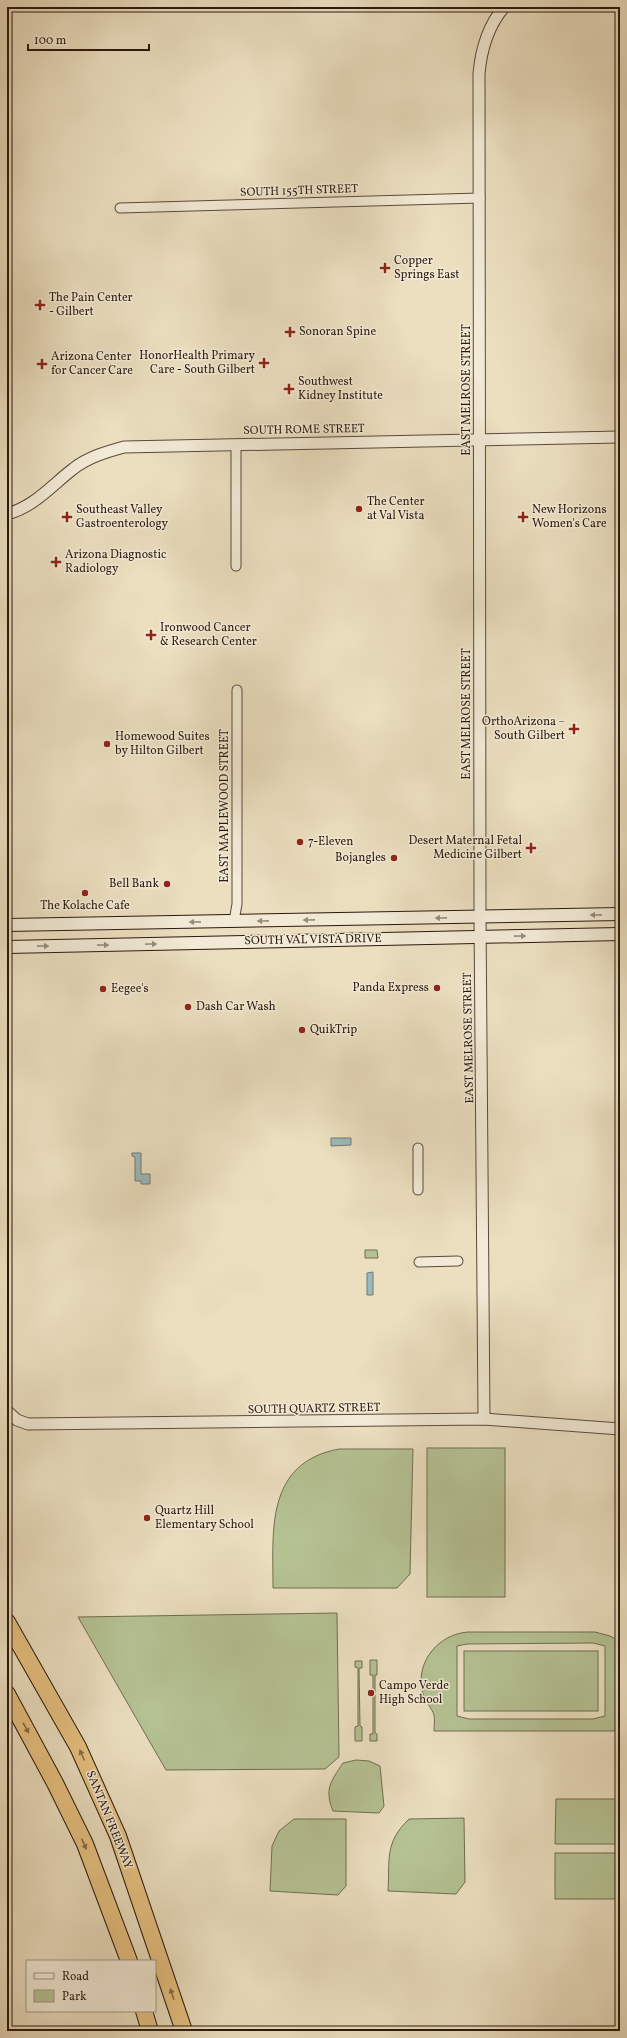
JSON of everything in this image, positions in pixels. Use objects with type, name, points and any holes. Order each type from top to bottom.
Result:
[{"type":"highway","name":"SANTAN FREEWAY","points":[[7,1622],[78,1747],[118,1836],[184,2031]]},
{"type":"highway","points":[[7,1694],[84,1844],[129,1960]]},
{"type":"highway","points":[[144,2012],[150,2031]]},
{"type":"main road","name":"SOUTH VAL VISTA DRIVE","points":[[7,925],[620,914]]},
{"type":"main road","points":[[234,921],[235,942]]},
{"type":"main road","name":"SOUTH VAL VISTA DRIVE","points":[[7,947],[620,934]]},
{"type":"street","name":"EAST MELROSE STREET","points":[[484,1419],[480,917],[480,64],[486,40],[502,10]]},
{"type":"street","name":"SOUTH 155TH STREET","points":[[120,208],[227,205],[298,201],[480,198]]},
{"type":"street","name":"SOUTH ROME STREET","points":[[7,514],[37,500],[74,468],[102,453],[133,447],[620,437]]},
{"type":"street","points":[[236,444],[236,566]]},
{"type":"street","name":"EAST MAPLEWOOD STREET","points":[[234,921],[237,904],[237,690]]},
{"type":"street","points":[[418,1148],[418,1190]]},
{"type":"street","points":[[419,1262],[458,1261]]},
{"type":"street","name":"SOUTH QUARTZ STREET","points":[[9,1413],[28,1424],[484,1419],[584,1428],[620,1429]]},
{"type":"green space","points":[[365,1250],[377,1250],[378,1258],[365,1258]]},
{"type":"green space","points":[[427,1448],[505,1448],[505,1597],[427,1597]]},
{"type":"green space","points":[[339,1449],[413,1449],[410,1574],[397,1588],[273,1588],[274,1523],[278,1502],[286,1484],[297,1469],[315,1457]]},
{"type":"green space","points":[[337,1613],[339,1757],[325,1769],[166,1770],[78,1617]]},
{"type":"green space","points":[[468,1632],[595,1632],[610,1636],[620,1641],[620,1731],[434,1731],[434,1715],[424,1698],[422,1690],[421,1679],[423,1669],[426,1659],[432,1651],[439,1644],[457,1634]],"holes":[[[593,1643],[605,1646],[605,1716],[593,1719],[469,1719],[457,1716],[457,1646],[467,1644]]]},
{"type":"green space","points":[[464,1651],[598,1651],[598,1711],[464,1711]]},
{"type":"green space","points":[[370,1660],[377,1660],[377,1675],[375,1675],[375,1733],[377,1734],[377,1741],[370,1741],[370,1734],[373,1734],[373,1675],[370,1675]]},
{"type":"green space","points":[[355,1661],[362,1661],[362,1668],[359,1668],[360,1726],[362,1727],[362,1741],[355,1741],[355,1727],[358,1726],[358,1668],[355,1667]]},
{"type":"green space","points":[[356,1760],[369,1761],[380,1766],[384,1806],[379,1813],[333,1811],[329,1797],[332,1780],[343,1763]]},
{"type":"green space","points":[[556,1799],[620,1799],[620,1844],[555,1844]]},
{"type":"green space","points":[[464,1818],[465,1882],[456,1894],[388,1891],[389,1861],[392,1844],[395,1836],[409,1819]]},
{"type":"green space","points":[[294,1819],[346,1819],[346,1886],[338,1895],[270,1891],[272,1846],[279,1831]]},
{"type":"green space","points":[[555,1853],[620,1853],[620,1899],[555,1899]]},
{"type":"water","points":[[331,1138],[351,1138],[351,1145],[331,1146]]},
{"type":"water","points":[[132,1153],[141,1153],[141,1174],[150,1174],[150,1184],[141,1184],[141,1181],[135,1181],[135,1157],[132,1156]]},
{"type":"water","points":[[373,1272],[373,1295],[367,1295],[367,1273]]},
{"type":"place","name":"Copper Springs East","points":[[385,268]]},
{"type":"place","name":"The Pain Center - Gilbert","points":[[40,305]]},
{"type":"place","name":"Sonoran Spine","points":[[290,332]]},
{"type":"place","name":"HonorHealth Primary Care - South Gilbert","points":[[264,363]]},
{"type":"place","name":"Arizona Center for Cancer Care","points":[[42,364]]},
{"type":"place","name":"Southwest Kidney Institute","points":[[289,389]]},
{"type":"place","name":"The Center at Val Vista","points":[[359,509]]},
{"type":"place","name":"Southeast Valley Gastroenterology","points":[[67,517]]},
{"type":"place","name":"New Horizons Women's Care","points":[[523,517]]},
{"type":"place","name":"Arizona Diagnostic Radiology","points":[[56,562]]},
{"type":"place","name":"Ironwood Cancer & Research Center","points":[[151,635]]},
{"type":"place","name":"OrthoArizona – South Gilbert","points":[[574,729]]},
{"type":"place","name":"Homewood Suites by Hilton Gilbert","points":[[107,744]]},
{"type":"place","name":"7-Eleven","points":[[300,842]]},
{"type":"place","name":"Desert Maternal Fetal Medicine Gilbert","points":[[531,848]]},
{"type":"place","name":"Bojangles","points":[[394,858]]},
{"type":"place","name":"Bell Bank","points":[[167,884]]},
{"type":"place","name":"The Kolache Cafe","points":[[85,893]]},
{"type":"place","name":"Panda Express","points":[[437,988]]},
{"type":"place","name":"Eegee's","points":[[103,989]]},
{"type":"place","name":"Dash Car Wash","points":[[188,1007]]},
{"type":"place","name":"QuikTrip","points":[[302,1030]]},
{"type":"place","name":"Quartz Hill Elementary School","points":[[147,1518]]},
{"type":"place","name":"Campo Verde High School","points":[[371,1693]]}]
